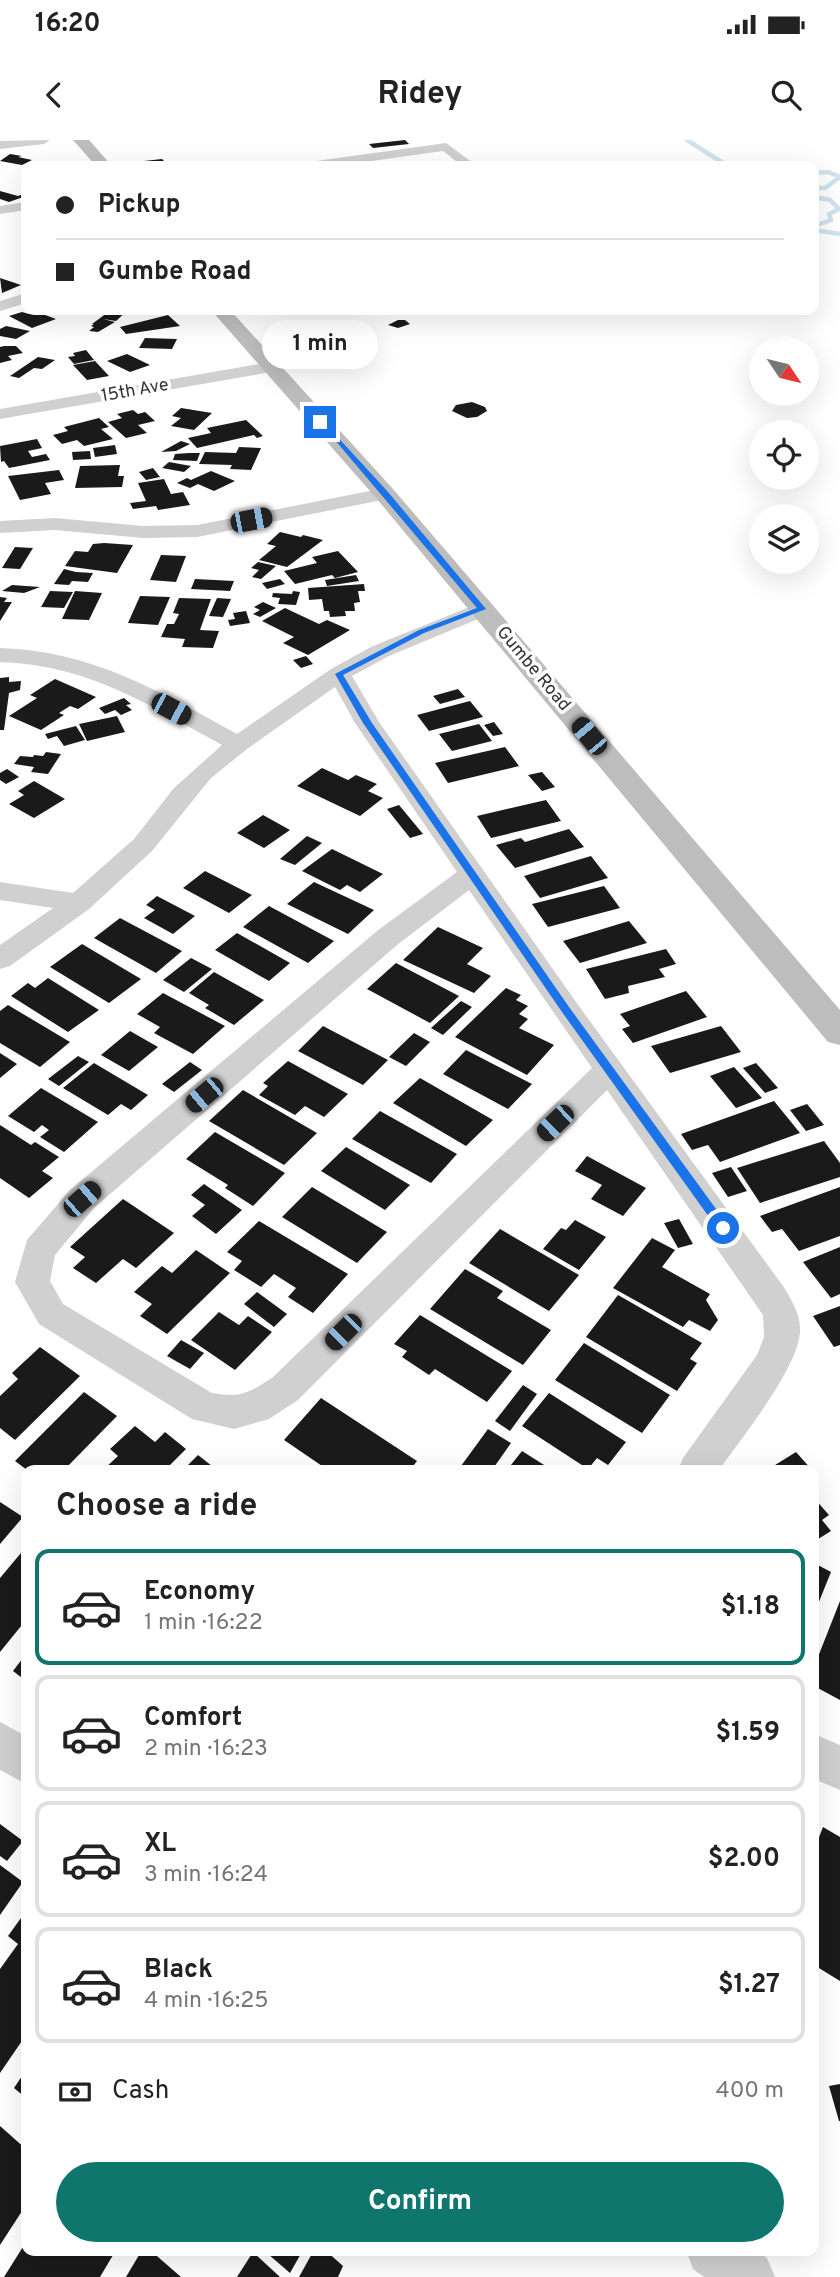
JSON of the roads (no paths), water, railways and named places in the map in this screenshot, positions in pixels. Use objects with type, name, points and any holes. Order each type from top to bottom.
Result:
[{"type":"street","points":[[0,145],[44,140]]},
{"type":"street","points":[[81,140],[100,161]]},
{"type":"street","points":[[361,161],[446,147],[464,161]]},
{"type":"street","points":[[0,210],[21,207]]},
{"type":"street","points":[[0,306],[21,300]]},
{"type":"street","name":"Gumbe Road","points":[[224,315],[385,494],[840,1033]]},
{"type":"street","name":"15th Ave","points":[[0,414],[271,367]]},
{"type":"street","points":[[0,527],[55,524],[143,532],[197,531],[385,494]]},
{"type":"street","points":[[0,959],[79,903],[143,845],[202,773],[238,744],[339,674],[421,632],[482,609]]},
{"type":"street","points":[[0,655],[48,656],[86,667],[238,744]]},
{"type":"street","points":[[339,674],[368,723],[566,1009],[771,1296],[781,1316],[782,1338],[771,1363],[700,1465]]},
{"type":"street","points":[[472,874],[387,938],[82,1199],[39,1250],[32,1283],[51,1314],[205,1408],[234,1413],[256,1408],[285,1389],[610,1068]]},
{"type":"street","points":[[0,891],[79,903]]},
{"type":"street","points":[[0,1744],[21,1759]]},
{"type":"street","points":[[819,1758],[840,1768]]},
{"type":"street","points":[[720,2256],[748,2277]]},
{"type":"waterway","points":[[687,140],[720,161]]},
{"type":"waterway","points":[[819,173],[828,172],[840,177],[825,188],[819,188]]},
{"type":"waterway","points":[[819,198],[830,200],[839,209],[829,214],[831,220],[819,224]]},
{"type":"waterway","points":[[819,231],[840,234]]}]
